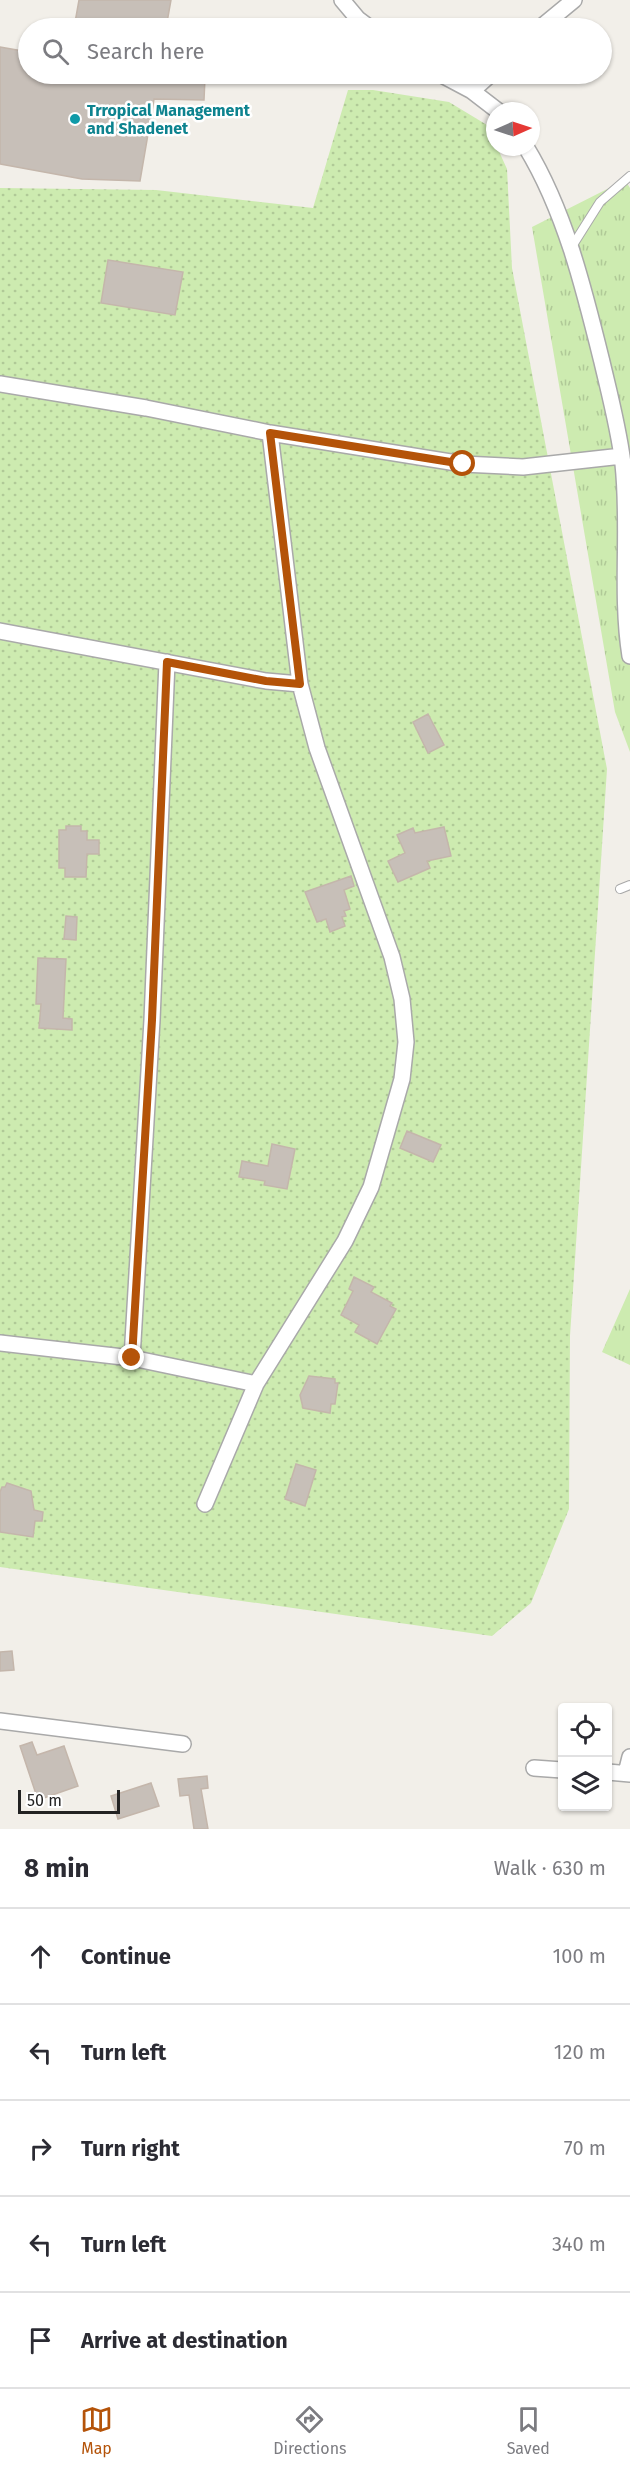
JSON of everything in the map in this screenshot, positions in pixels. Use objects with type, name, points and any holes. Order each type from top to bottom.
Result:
[{"type":"street","points":[[342,0],[356,18]]},
{"type":"street","points":[[552,18],[574,0]]},
{"type":"street","points":[[459,84],[486,102]]},
{"type":"street","points":[[472,91],[480,84]]},
{"type":"street","points":[[531,156],[555,204],[570,249],[589,309],[617,425],[622,456],[627,557],[626,633],[630,656]]},
{"type":"street","points":[[0,384],[146,408],[270,433],[463,464],[523,466],[622,456]]},
{"type":"street","points":[[205,1504],[255,1384],[345,1241],[371,1187],[402,1079],[406,1042],[402,999],[392,957],[317,748],[300,684],[270,433]]},
{"type":"street","points":[[0,631],[266,681],[300,684]]},
{"type":"street","points":[[132,1358],[153,1008],[167,662]]},
{"type":"street","points":[[0,1343],[132,1358],[255,1384]]},
{"type":"street","points":[[0,1720],[183,1744]]},
{"type":"street","points":[[612,1772],[628,1774],[630,1757]]},
{"type":"street","points":[[534,1768],[558,1770]]},
{"type":"lane","points":[[570,249],[600,202],[630,176]]},
{"type":"lane","points":[[620,889],[630,885]]},
{"type":"green space","points":[[348,90],[373,90],[449,102],[486,124],[486,156],[501,156],[507,169],[512,268],[607,769],[570,1336],[569,1509],[531,1603],[492,1636],[0,1567],[0,188],[156,190],[313,208]]},
{"type":"green space","points":[[625,180],[630,188],[630,752],[615,712],[532,227]]},
{"type":"green space","points":[[630,1289],[630,1365],[602,1352]]},
{"type":"building","points":[[79,0],[171,0],[168,18],[76,18]]},
{"type":"building","name":"Trropical Management and Shadenet","points":[[0,47],[18,50],[18,84],[205,84],[204,100],[154,99],[140,181],[82,179],[0,164]]},
{"type":"building","points":[[108,260],[183,272],[175,315],[101,303]]},
{"type":"building","points":[[428,714],[444,745],[428,753],[413,722]]},
{"type":"building","points":[[66,826],[81,826],[81,831],[87,831],[87,840],[99,840],[99,854],[87,854],[86,877],[65,877],[65,868],[59,868],[59,830],[66,830]]},
{"type":"building","points":[[444,827],[451,856],[427,861],[430,868],[398,882],[388,861],[405,853],[397,835],[413,828],[415,833]]},
{"type":"building","points":[[351,876],[354,886],[344,890],[350,909],[344,911],[346,916],[342,917],[345,926],[330,932],[326,919],[317,922],[305,892]]},
{"type":"building","points":[[66,916],[77,917],[76,940],[64,939]]},
{"type":"building","points":[[38,958],[66,959],[63,1018],[72,1019],[72,1030],[39,1028],[41,1004],[36,1004]]},
{"type":"building","points":[[407,1131],[441,1145],[433,1162],[400,1148]]},
{"type":"building","points":[[272,1144],[295,1149],[287,1189],[264,1185],[265,1181],[239,1177],[242,1161],[268,1166]]},
{"type":"building","points":[[354,1277],[374,1287],[371,1292],[392,1303],[390,1306],[396,1309],[377,1344],[355,1332],[359,1325],[341,1315],[353,1291],[349,1289]]},
{"type":"building","points":[[309,1376],[335,1379],[335,1383],[338,1383],[335,1404],[331,1404],[330,1413],[303,1408],[300,1395]]},
{"type":"building","points":[[296,1464],[316,1470],[305,1506],[285,1499]]},
{"type":"building","points":[[7,1483],[31,1491],[34,1510],[43,1512],[42,1521],[35,1521],[33,1537],[0,1532],[0,1492]]},
{"type":"building","points":[[12,1651],[14,1670],[0,1671],[0,1652]]},
{"type":"building","points":[[32,1742],[37,1755],[64,1746],[78,1786],[38,1800],[20,1746]]},
{"type":"building","points":[[207,1776],[208,1788],[201,1789],[208,1829],[194,1829],[189,1795],[180,1796],[178,1779]]},
{"type":"building","points":[[151,1783],[159,1806],[118,1819],[111,1796]]},
{"type":"place","name":"Trropical Management and Shadenet","points":[[75,119]]},
{"type":"route","points":[[132,1358],[152,1020],[167,662],[266,681],[300,684],[270,433],[463,464]]}]
